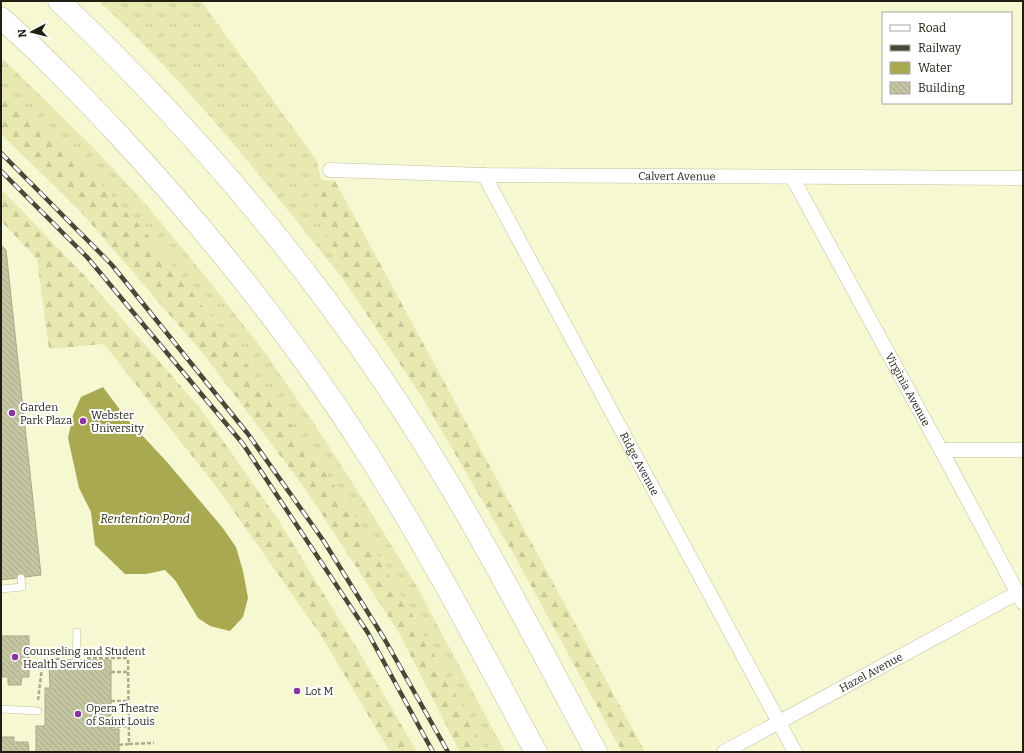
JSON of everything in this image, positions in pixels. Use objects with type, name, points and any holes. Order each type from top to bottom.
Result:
[{"type":"highway","points":[[59,1],[101,40],[162,104],[230,180],[291,255],[349,332],[438,466],[486,548],[596,752]]},
{"type":"highway","points":[[1,18],[74,88],[202,229],[260,302],[316,377],[369,456],[418,537],[536,752]]},
{"type":"street","name":"Calvert Avenue","points":[[330,170],[484,175],[1023,178]]},
{"type":"street","name":"Ridge Avenue","points":[[484,175],[795,752]]},
{"type":"street","name":"Virginia Avenue","points":[[792,177],[1020,598]]},
{"type":"street","points":[[941,450],[1023,450]]},
{"type":"street","name":"Hazel Avenue","points":[[724,752],[779,722],[1020,598]]},
{"type":"lane","points":[[1,589],[22,587],[20,578]]},
{"type":"lane","points":[[76,658],[77,632]]},
{"type":"lane","points":[[1,709],[38,711]]},
{"type":"path","points":[[128,658],[129,744]]},
{"type":"path","points":[[111,672],[128,672]]},
{"type":"path","points":[[111,701],[129,701]]},
{"type":"path","points":[[111,727],[128,726]]},
{"type":"path","points":[[119,745],[154,743]]},
{"type":"green space","points":[[99,1],[201,1],[317,161],[321,180],[315,196],[343,279],[256,171],[196,101],[165,66]]},
{"type":"green space","points":[[1,57],[91,145],[149,208],[206,277],[266,354],[319,431],[416,585],[505,752],[486,752],[419,626],[344,499],[257,377],[145,231],[43,124],[1,91]]},
{"type":"green space","points":[[1,91],[43,124],[145,231],[257,377],[344,499],[419,626],[486,752],[460,752],[399,633],[306,490],[205,356],[81,212],[1,134]]},
{"type":"green space","points":[[321,180],[335,181],[645,752],[622,752],[514,555],[422,397],[343,279],[315,196]]},
{"type":"green space","points":[[1,189],[83,274],[200,408],[279,521],[358,650],[417,752],[390,752],[322,637],[221,493],[104,344],[49,349],[37,259],[1,221]]},
{"type":"water","name":"Rentention Pond","points":[[103,387],[126,418],[167,462],[222,527],[236,547],[243,571],[248,598],[243,617],[230,631],[210,626],[198,618],[175,580],[165,570],[146,574],[125,574],[95,545],[91,512],[79,488],[68,438],[73,415],[81,397]]},
{"type":"building","name":"Garden Park Plaza","points":[[1,245],[6,250],[41,575],[1,580]]},
{"type":"building","name":"Counseling and Student Health Services","points":[[1,636],[29,636],[29,677],[22,677],[21,685],[8,685],[8,677],[2,677]]},
{"type":"building","name":"Opera Theatre of Saint Louis","points":[[60,660],[111,660],[111,729],[119,729],[119,752],[36,752],[36,726],[45,726],[45,688],[50,688],[49,665],[60,665]]},
{"type":"building","points":[[1,737],[14,737],[14,742],[28,742],[29,752],[1,752]]},
{"type":"railway","points":[[1,153],[112,265],[248,434],[323,540],[385,640],[448,752]]},
{"type":"railway","points":[[1,171],[87,257],[243,444],[368,633],[433,752]]},
{"type":"place","name":"Garden Park Plaza","points":[[12,413]]},
{"type":"place","name":"Webster University","points":[[83,421]]},
{"type":"place","name":"Counseling and Student Health Services","points":[[15,657]]},
{"type":"place","name":"Lot M","points":[[297,691]]},
{"type":"place","name":"Opera Theatre of Saint Louis","points":[[78,714]]}]
